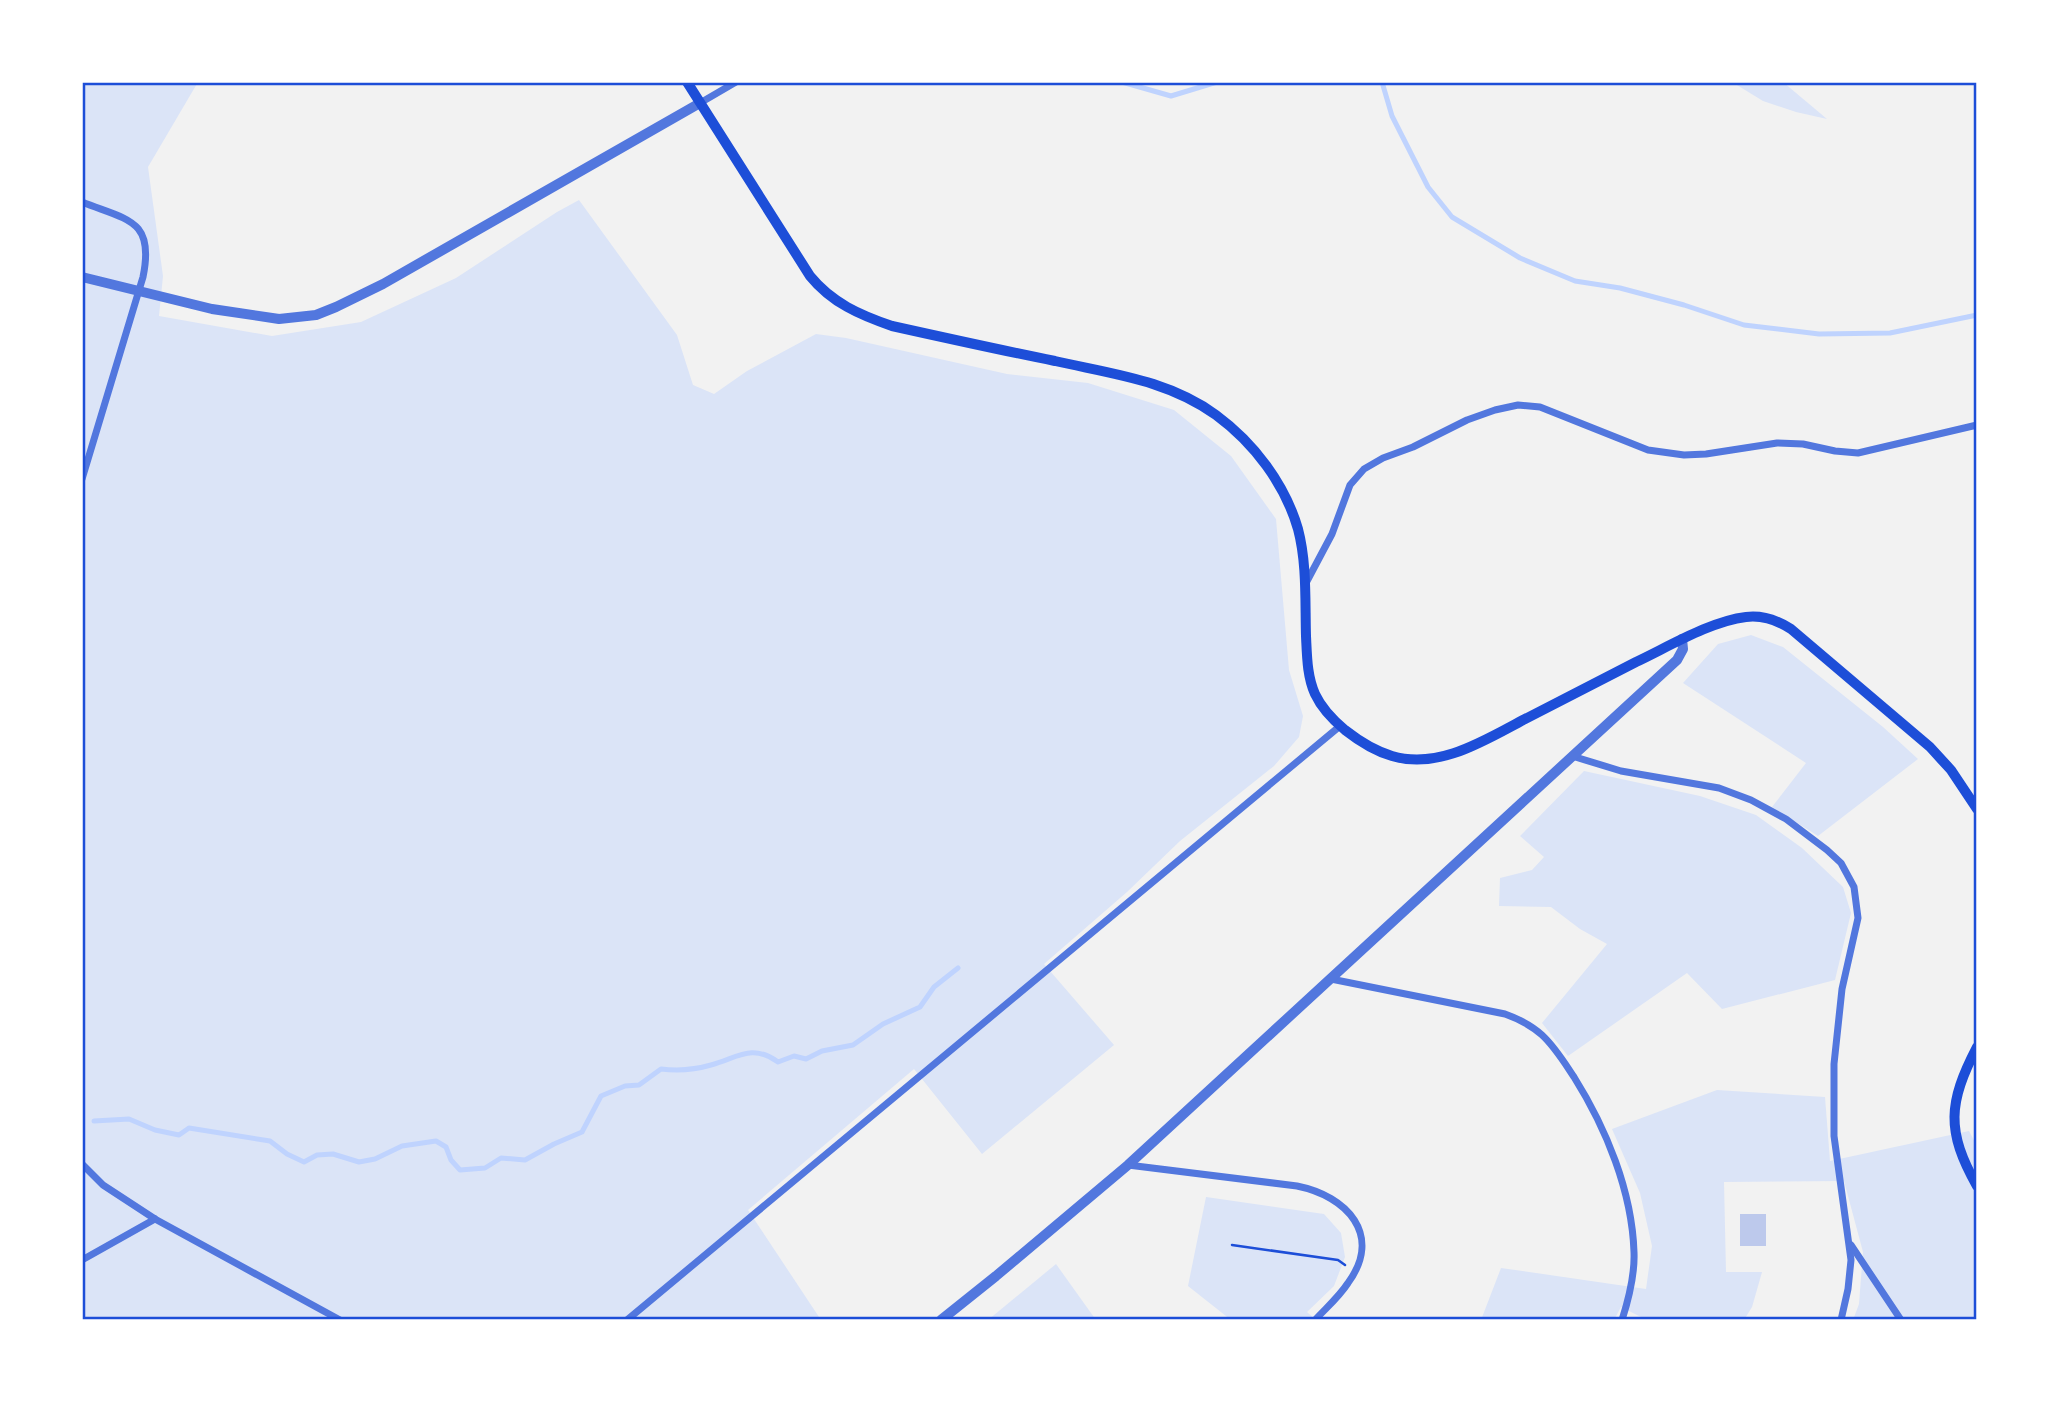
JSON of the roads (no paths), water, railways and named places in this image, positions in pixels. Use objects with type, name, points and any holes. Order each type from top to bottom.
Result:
[{"type":"main road","points":[[687,82],[810,276],[820,288],[842,305],[892,326],[1159,384],[1203,406],[1229,425],[1257,454],[1283,492],[1298,531],[1304,586],[1307,661],[1315,694],[1324,710],[1340,726],[1366,744],[1393,756],[1414,760],[1439,757],[1482,740],[1682,639],[1743,617],[1768,618],[1783,624],[1805,640],[1922,738],[1951,770],[1977,808]]},
{"type":"main road","points":[[1977,1047],[1960,1085],[1955,1103],[1954,1123],[1960,1154],[1977,1186]]},
{"type":"street","points":[[82,276],[212,309],[260,317],[279,319],[316,315],[383,284],[736,82]]},
{"type":"street","points":[[82,202],[130,221],[141,231],[145,257],[145,269],[82,479]]},
{"type":"street","points":[[1304,586],[1332,534],[1350,485],[1364,469],[1382,458],[1429,440],[1467,420],[1506,406],[1540,407],[1648,450],[1684,455],[1777,443],[1803,444],[1858,453],[1977,425]]},
{"type":"street","points":[[941,1320],[1006,1269],[1128,1165],[1331,979],[1676,660],[1683,649],[1682,639]]},
{"type":"street","points":[[627,1320],[1340,726]]},
{"type":"street","points":[[1572,756],[1621,771],[1720,788],[1751,800],[1799,828],[1834,856],[1854,887],[1858,918],[1843,989],[1833,1092],[1834,1136],[1851,1259],[1841,1320]]},
{"type":"street","points":[[1331,979],[1505,1014],[1526,1023],[1549,1041],[1592,1109],[1608,1142],[1623,1186],[1634,1251],[1632,1282],[1622,1320]]},
{"type":"street","points":[[82,1164],[103,1185],[155,1219],[341,1320]]},
{"type":"street","points":[[1128,1165],[1297,1186],[1329,1195],[1350,1213],[1359,1229],[1362,1245],[1355,1272],[1349,1283],[1315,1320]]},
{"type":"street","points":[[82,1260],[155,1219]]},
{"type":"street","points":[[1850,1245],[1901,1320]]},
{"type":"waterway","points":[[1122,82],[1171,96],[1217,82]]},
{"type":"waterway","points":[[1382,82],[1392,116],[1428,187],[1452,217],[1520,258],[1575,281],[1620,288],[1744,325],[1819,334],[1890,333],[1977,315]]},
{"type":"waterway","points":[[94,1121],[129,1119],[155,1130],[179,1135],[189,1128],[270,1141],[287,1154],[304,1162],[317,1155],[333,1154],[359,1162],[375,1159],[402,1146],[436,1141],[446,1147],[451,1160],[460,1170],[485,1168],[501,1158],[525,1160],[582,1132],[601,1096],[625,1086],[639,1085],[661,1069],[698,1068],[752,1053],[769,1056],[778,1062],[794,1056],[806,1059],[822,1051],[853,1045],[883,1024],[920,1007],[934,987],[958,968]]}]
